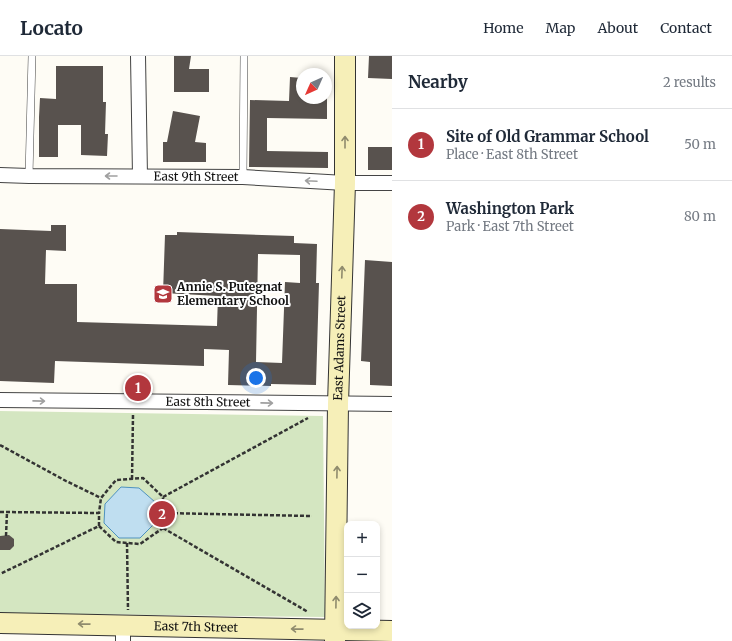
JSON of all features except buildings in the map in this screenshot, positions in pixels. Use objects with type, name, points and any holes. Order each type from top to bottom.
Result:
[{"type":"street","points":[[138,56],[140,176]]},
{"type":"street","name":"East Adams Street","points":[[335,635],[345,56]]},
{"type":"street","name":"East 9th Street","points":[[0,175],[243,177],[344,183],[392,183]]},
{"type":"street","name":"East 8th Street","points":[[0,400],[392,404]]},
{"type":"street","name":"East 7th Street","points":[[0,623],[125,630],[234,630],[335,635],[392,631]]},
{"type":"lane","points":[[29,176],[32,56]]},
{"type":"lane","points":[[243,177],[244,56]]},
{"type":"path","points":[[132,479],[133,402]]},
{"type":"path","points":[[163,497],[311,416]]},
{"type":"path","points":[[0,445],[66,481],[101,498]]},
{"type":"path","points":[[162,528],[140,544],[116,542],[99,526],[99,513],[101,498],[116,480],[142,478],[163,497]]},
{"type":"path","points":[[162,528],[163,497]]},
{"type":"path","points":[[0,512],[99,513]]},
{"type":"path","points":[[6,536],[7,512]]},
{"type":"path","points":[[162,513],[312,516]]},
{"type":"path","points":[[0,574],[99,526]]},
{"type":"path","points":[[162,528],[308,612]]},
{"type":"path","points":[[125,630],[127,543]]},
{"type":"green space","points":[[0,411],[323,416],[325,617],[0,613]]},
{"type":"water","points":[[121,487],[139,488],[155,502],[154,524],[140,538],[119,538],[104,523],[105,504]]},
{"type":"place","name":"Annie S. Putegnat Elementary School","points":[[163,294]]},
{"type":"place","name":"Site of Old Grammar School","points":[[138,388]]},
{"type":"place","name":"Washington Park","points":[[162,514]]}]
